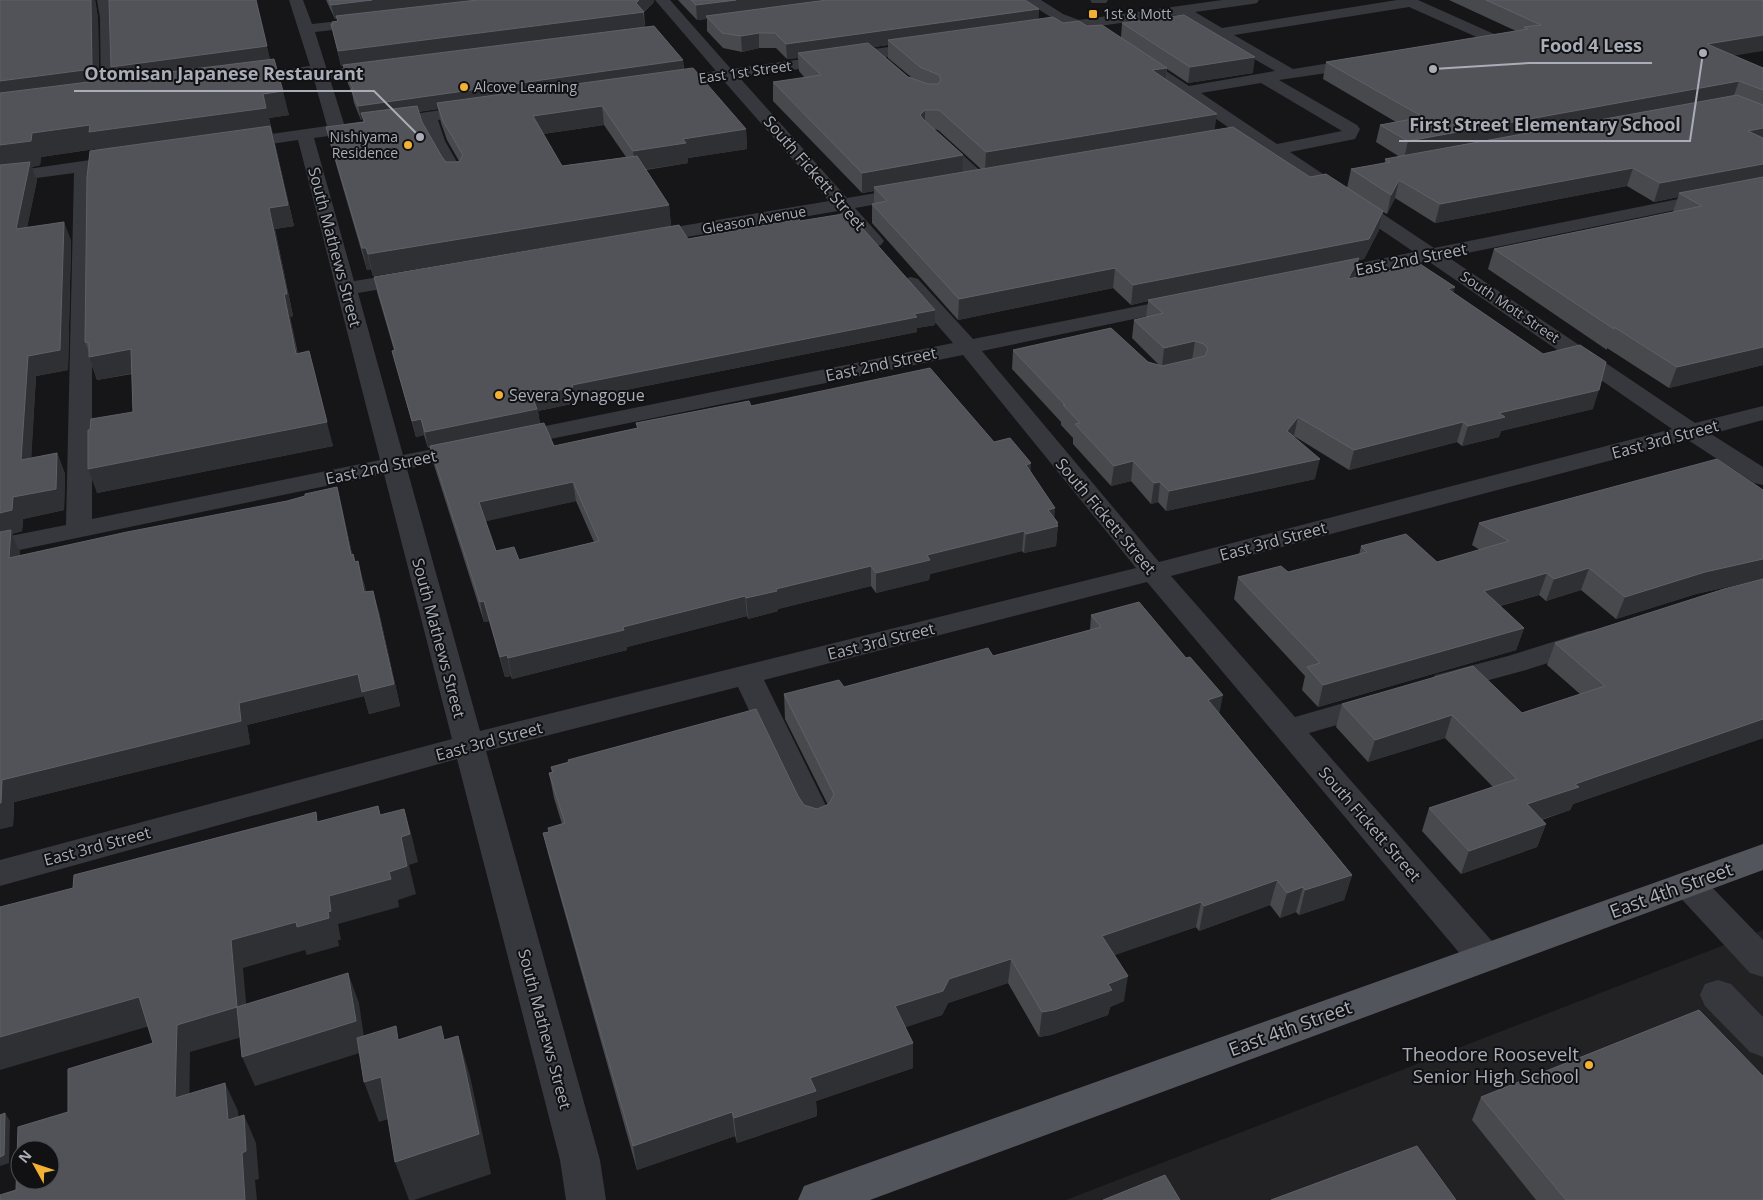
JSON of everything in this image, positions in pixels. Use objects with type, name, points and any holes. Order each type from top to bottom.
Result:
[{"type":"main road","name":"East 4th Street","points":[[818,1200],[1763,857]]},
{"type":"street","points":[[104,0],[109,97]]},
{"type":"street","points":[[296,0],[307,29],[337,130]]},
{"type":"street","name":"South Fickett Street","points":[[662,0],[967,346],[1153,572],[1485,958]]},
{"type":"street","points":[[1032,31],[1180,10],[1216,2],[1252,0]]},
{"type":"street","points":[[1220,33],[1408,1],[1498,41],[1454,48]]},
{"type":"street","points":[[1035,2],[1058,2]]},
{"type":"street","name":"South Mott Street","points":[[1035,2],[1058,18],[1079,25],[1114,44],[1186,91],[1763,478]]},
{"type":"street","points":[[1180,10],[1291,74]]},
{"type":"street","points":[[307,29],[384,20]]},
{"type":"street","points":[[668,30],[704,25]]},
{"type":"street","name":"East 1st Street","points":[[651,85],[939,44]]},
{"type":"street","points":[[872,54],[886,66]]},
{"type":"street","points":[[1186,91],[1374,61]]},
{"type":"street","points":[[224,82],[395,66]]},
{"type":"street","points":[[1263,78],[1351,129],[1349,135],[1274,150]]},
{"type":"street","points":[[91,100],[128,95]]},
{"type":"street","points":[[220,147],[496,107]]},
{"type":"street","points":[[429,117],[436,141],[456,176]]},
{"type":"street","points":[[1193,144],[1251,134]]},
{"type":"street","name":"South Mathews Street","points":[[305,135],[580,1160],[586,1200]]},
{"type":"street","points":[[931,135],[981,181]]},
{"type":"street","points":[[0,178],[145,158]]},
{"type":"street","points":[[78,530],[83,166]]},
{"type":"street","points":[[962,184],[1000,177]]},
{"type":"street","points":[[1322,182],[1349,177]]},
{"type":"street","points":[[1754,189],[1763,200]]},
{"type":"street","name":"East 2nd Street","points":[[1298,281],[1754,189]]},
{"type":"street","name":"Gleason Avenue","points":[[628,241],[925,190]]},
{"type":"street","points":[[346,289],[424,276]]},
{"type":"street","name":"East 2nd Street","points":[[0,546],[967,346],[1202,300]]},
{"type":"street","points":[[1097,320],[1119,341]]},
{"type":"street","name":"East 3rd Street","points":[[0,872],[469,745],[1153,572],[1763,413]]},
{"type":"street","points":[[1288,729],[1410,692],[1516,663],[1613,632]]},
{"type":"street","points":[[747,675],[817,820]]},
{"type":"street","points":[[1688,884],[1763,963]]},
{"type":"street","points":[[1718,996],[1763,1041]]},
{"type":"shaded area","name":"Theodore Roosevelt Senior High School","points":[[1763,930],[1763,1200],[1066,1200]]},
{"type":"building","points":[[0,0],[91,0],[92,69],[0,81]]},
{"type":"building","points":[[109,0],[256,0],[267,46],[111,67]]},
{"type":"building","points":[[329,0],[372,0],[331,5]]},
{"type":"building","points":[[477,0],[639,0],[636,3],[644,12],[338,51],[331,24],[338,21],[336,16]]},
{"type":"building","points":[[691,0],[736,0],[696,5]]},
{"type":"building","points":[[827,0],[1025,0],[1039,9],[786,44],[775,33],[741,36],[722,33],[706,16]]},
{"type":"building","points":[[1486,0],[1763,0],[1763,35],[1707,44],[1763,68],[1763,90],[1739,81],[1408,141],[1380,125],[1423,117],[1326,62],[1528,29],[1524,27],[1541,25]]},
{"type":"building","points":[[1184,15],[1255,57],[1190,67],[1122,23]]},
{"type":"building","points":[[1053,17],[1063,23],[1079,21],[1087,26],[1102,25],[1167,68],[1152,70],[1217,114],[986,152],[939,110],[925,110],[920,115],[924,120],[963,155],[862,173],[773,82],[821,75],[798,53],[868,43],[908,77],[928,84],[938,84],[941,80],[939,75],[920,67],[888,40]]},
{"type":"building","points":[[654,26],[683,60],[358,106],[343,65]]},
{"type":"building","points":[[274,59],[283,91],[263,94],[266,108],[89,132],[90,125],[32,133],[31,141],[0,145],[0,93]]},
{"type":"building","points":[[693,68],[746,129],[683,139],[686,143],[633,151],[602,106],[533,116],[562,166],[637,156],[669,205],[368,254],[366,248],[362,248],[326,127],[365,122],[361,113],[417,106],[422,122],[442,157],[446,162],[459,162],[463,155],[443,121],[437,103]]},
{"type":"building","points":[[1737,95],[1763,105],[1763,128],[1748,131],[1763,138],[1763,164],[1660,183],[1633,168],[1440,204],[1399,180],[1391,195],[1351,169],[1390,162],[1385,159]]},
{"type":"building","points":[[270,126],[288,205],[269,208],[287,294],[284,294],[296,354],[309,351],[327,422],[88,469],[88,430],[90,430],[91,419],[133,412],[131,349],[89,357],[89,343],[85,342],[87,177],[90,151]]},
{"type":"building","points":[[1233,127],[1310,177],[1326,174],[1383,211],[1369,239],[1133,285],[1115,268],[959,299],[872,204],[887,201],[874,187]]},
{"type":"building","points":[[30,162],[16,229],[64,222],[60,350],[28,356],[21,460],[57,453],[56,489],[13,497],[12,510],[0,513],[0,165]]},
{"type":"building","points":[[1763,177],[1763,347],[1677,367],[1614,327],[1614,329],[1494,249],[1702,206],[1679,193]]},
{"type":"building","points":[[849,213],[935,310],[914,314],[917,317],[572,385],[573,387],[532,396],[537,409],[425,432],[421,419],[412,421],[392,351],[395,350],[374,277],[679,225],[688,239],[799,219],[800,221]]},
{"type":"building","points":[[1359,258],[1348,279],[1420,264],[1455,287],[1448,289],[1543,354],[1580,345],[1606,362],[1599,390],[1499,413],[1505,417],[1468,426],[1463,422],[1354,450],[1298,417],[1287,431],[1320,459],[1169,491],[1160,482],[1154,483],[1133,461],[1114,466],[1075,424],[1080,423],[1063,405],[1065,405],[1013,350],[1111,328],[1148,362],[1162,366],[1205,356],[1208,349],[1204,344],[1195,341],[1164,348],[1134,320],[1163,313],[1148,300]]},
{"type":"building","points":[[930,368],[994,442],[1010,438],[1031,463],[1026,465],[1055,508],[1048,510],[1058,523],[1056,523],[1058,526],[1026,534],[1024,531],[927,555],[930,560],[876,573],[871,566],[776,589],[777,591],[746,598],[745,596],[623,627],[624,630],[508,658],[507,655],[500,657],[484,601],[480,602],[430,446],[544,423],[554,446],[638,428],[636,423],[749,401],[751,406]],"holes":[[[573,482],[599,541],[519,560],[514,547],[496,551],[479,502]]]},
{"type":"building","points":[[1717,459],[1763,490],[1763,559],[1705,572],[1625,597],[1589,568],[1554,579],[1547,573],[1484,591],[1524,628],[1323,685],[1307,667],[1320,663],[1238,577],[1281,566],[1288,572],[1367,552],[1361,546],[1406,534],[1437,562],[1509,541],[1479,523]]},
{"type":"building","points":[[337,487],[351,555],[353,554],[355,562],[358,561],[364,592],[373,591],[394,684],[362,692],[358,674],[239,703],[241,721],[2,780],[0,803],[0,532],[11,530],[9,558],[127,532],[287,501],[305,496],[305,494]]},
{"type":"building","points":[[1763,579],[1763,719],[1575,784],[1579,787],[1527,804],[1546,824],[1469,851],[1429,808],[1517,779],[1452,715],[1375,740],[1342,704],[1473,666],[1522,713],[1605,686],[1555,643],[1724,589]]},
{"type":"building","points":[[1139,602],[1186,658],[1190,657],[1223,695],[1208,700],[1352,875],[1305,890],[1303,887],[1287,893],[1277,880],[1204,906],[1201,902],[1102,936],[1128,976],[1108,984],[1112,990],[1054,1010],[1042,1012],[1011,959],[949,979],[943,991],[895,1006],[913,1043],[810,1078],[816,1091],[734,1118],[732,1112],[633,1146],[543,833],[549,832],[548,828],[565,823],[549,773],[553,772],[551,767],[569,762],[568,760],[756,709],[798,796],[804,805],[817,809],[829,804],[834,794],[784,694],[839,680],[844,687],[988,648],[993,656],[1101,627],[1091,615]]},
{"type":"building","points":[[378,806],[380,815],[404,809],[410,834],[401,837],[407,866],[389,872],[391,879],[329,896],[331,911],[328,912],[329,918],[297,927],[296,922],[231,940],[237,1007],[177,1025],[175,1098],[225,1083],[228,1120],[244,1115],[246,1151],[242,1153],[245,1200],[0,1200],[0,1195],[16,1190],[60,1190],[60,1140],[18,1140],[18,1127],[68,1112],[68,1069],[153,1043],[139,997],[0,1037],[0,907],[73,888],[74,875],[316,812],[317,822]]},
{"type":"building","points":[[348,973],[356,1021],[242,1057],[237,1007]]},
{"type":"building","points":[[1699,1010],[1763,1076],[1763,1200],[1566,1200],[1481,1097]]},
{"type":"building","points":[[396,1026],[398,1040],[441,1026],[444,1040],[458,1036],[479,1134],[395,1162],[381,1077],[364,1082],[357,1038]]},
{"type":"building","points":[[5,1113],[4,1155],[0,1157],[0,1115]]},
{"type":"building","points":[[1417,1146],[1456,1200],[1271,1200]]},
{"type":"building","points":[[1165,1175],[1180,1200],[1103,1200]]},
{"type":"place","name":"1st & Mott","points":[[1093,14]]},
{"type":"place","name":"First Street Elementary School","points":[[1703,53]]},
{"type":"place","name":"Food 4 Less","points":[[1433,69]]},
{"type":"place","name":"Alcove Learning","points":[[464,87]]},
{"type":"place","name":"Otomisan Japanese Restaurant","points":[[420,137]]},
{"type":"place","name":"Nishiyama Residence","points":[[408,145]]},
{"type":"place","name":"Severa Synagogue","points":[[499,395]]},
{"type":"place","name":"Theodore Roosevelt Senior High School","points":[[1589,1065]]}]
